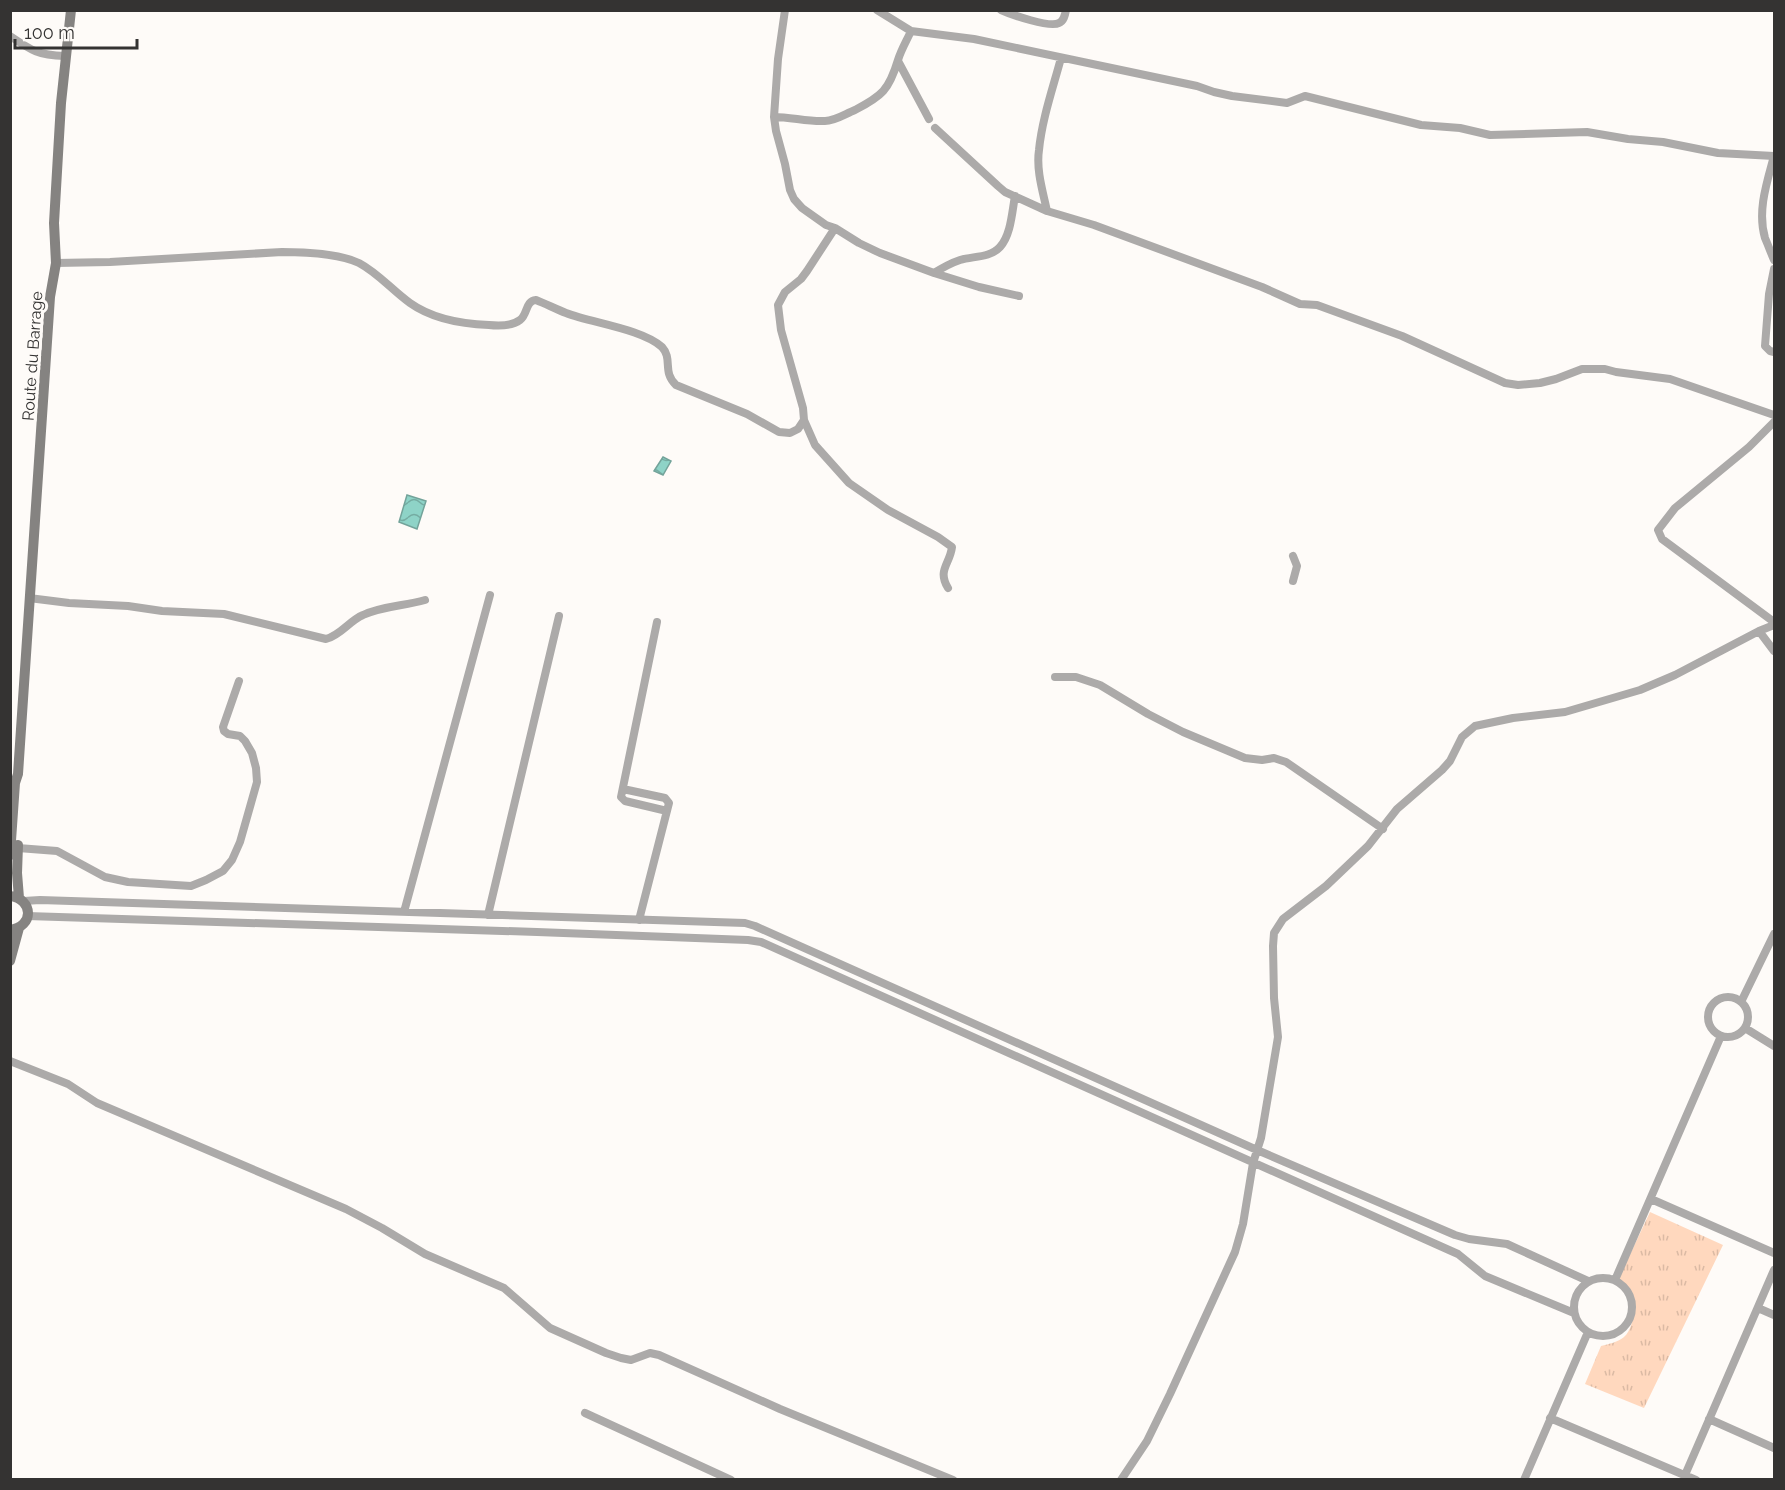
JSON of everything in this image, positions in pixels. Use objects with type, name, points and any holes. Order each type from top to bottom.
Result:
[{"type":"main road","name":"Route du Barrage","points":[[27,916],[27,907],[18,898],[14,851],[21,789],[21,780],[18,776],[50,297],[56,263],[54,223],[61,103],[71,10]]},
{"type":"main road","points":[[10,961],[15,929],[26,921],[27,916]]},
{"type":"street","points":[[785,10],[778,59],[774,117],[794,199],[826,225],[880,253],[979,287],[1019,296]]},
{"type":"street","points":[[877,10],[911,31],[974,39],[1197,86],[1232,96],[1287,103],[1305,96],[1421,125],[1460,128],[1490,135],[1587,132],[1663,142],[1718,153],[1774,156],[1762,207],[1764,236],[1774,260]]},
{"type":"street","points":[[1001,10],[1032,21],[1053,24],[1064,20],[1066,10]]},
{"type":"street","points":[[1032,21],[1034,10]]},
{"type":"street","points":[[774,117],[823,122],[862,106],[886,89],[911,31]]},
{"type":"street","points":[[10,36],[43,55],[65,56]]},
{"type":"street","points":[[1047,211],[1040,180],[1038,152],[1061,58]]},
{"type":"street","points":[[898,61],[928,119]]},
{"type":"street","points":[[935,128],[998,186],[1047,211],[1094,225],[1262,287],[1300,304],[1317,305],[1402,336],[1504,383],[1518,385],[1540,383],[1582,369],[1605,369],[1670,379],[1774,415]]},
{"type":"street","points":[[934,273],[960,261],[986,255],[1001,246],[1011,218],[1015,196]]},
{"type":"street","points":[[835,228],[807,272],[785,292],[778,305],[781,330],[803,408],[804,420],[814,445],[849,483],[888,510],[952,547],[944,573],[944,581],[948,588]]},
{"type":"street","points":[[56,263],[99,263],[282,252],[338,257],[360,264],[419,309],[445,319],[489,325],[508,324],[520,320],[529,303],[536,300],[565,313],[637,334],[652,340],[665,351],[670,379],[676,385],[747,414],[779,432],[798,429],[804,420]]},
{"type":"street","points":[[1774,269],[1764,338],[1765,346],[1774,352]]},
{"type":"street","points":[[1121,1479],[1147,1440],[1170,1394],[1234,1252],[1243,1224],[1253,1163],[1261,1138],[1278,1037],[1274,998],[1274,933],[1283,919],[1326,886],[1368,846],[1397,809],[1442,770],[1450,761],[1462,737],[1474,726],[1499,720],[1565,712],[1622,696],[1676,675],[1774,623],[1662,539],[1658,530],[1675,508],[1749,447],[1774,422]]},
{"type":"street","points":[[1293,556],[1297,566],[1293,581]]},
{"type":"street","points":[[404,912],[490,596]]},
{"type":"street","points":[[29,598],[224,615],[327,639],[334,637],[361,616],[387,607],[425,600]]},
{"type":"street","points":[[488,915],[559,616]]},
{"type":"street","points":[[657,622],[621,797],[624,801],[667,811]]},
{"type":"street","points":[[1760,631],[1774,651]]},
{"type":"street","points":[[1055,677],[1076,677],[1100,685],[1183,732],[1245,758],[1262,760],[1274,758],[1287,762],[1383,829]]},
{"type":"street","points":[[14,851],[57,851],[105,877],[128,882],[190,886],[223,871],[232,860],[240,842],[256,782],[256,768],[252,753],[245,741],[240,736],[224,731],[239,681]]},
{"type":"street","points":[[623,789],[665,798],[669,803],[639,920]]},
{"type":"street","points":[[18,898],[745,923],[1257,1150],[1455,1235],[1507,1244],[1588,1281]]},
{"type":"street","points":[[27,916],[537,932],[761,942],[1454,1252],[1485,1276],[1574,1312]]},
{"type":"street","points":[[1741,1002],[1774,934]]},
{"type":"street","points":[[1732,997],[1741,1002],[1747,1009],[1748,1019],[1745,1028],[1734,1036],[1721,1036],[1713,1031],[1708,1022],[1708,1012],[1713,1003],[1722,998],[1732,997]]},
{"type":"street","points":[[1745,1028],[1774,1046]]},
{"type":"street","points":[[1615,1280],[1721,1036]]},
{"type":"street","points":[[10,1061],[68,1084],[97,1103],[346,1209],[425,1254],[504,1288],[550,1328],[596,1349],[631,1360],[650,1353],[659,1355],[780,1409],[953,1479]]},
{"type":"street","points":[[1651,1199],[1774,1253]]},
{"type":"street","points":[[1684,1475],[1774,1270]]},
{"type":"street","points":[[1601,1277],[1615,1280],[1624,1287],[1630,1297],[1632,1308],[1629,1320],[1611,1335],[1599,1336],[1588,1332],[1579,1324],[1574,1312],[1574,1300],[1579,1289],[1588,1281],[1601,1277]]},
{"type":"street","points":[[1758,1308],[1774,1315]]},
{"type":"street","points":[[1524,1479],[1588,1332]]},
{"type":"street","points":[[585,1413],[731,1479]]},
{"type":"street","points":[[1550,1418],[1696,1479]]},
{"type":"street","points":[[1709,1419],[1774,1448]]},
{"type":"green space","points":[[1650,1212],[1723,1245],[1644,1408],[1585,1384],[1601,1346],[1622,1339],[1628,1333],[1632,1321],[1633,1301],[1627,1288],[1618,1280]]},
{"type":"water","points":[[663,457],[671,461],[663,475],[654,471]]},
{"type":"water","points":[[407,495],[426,501],[417,529],[399,522]]}]
